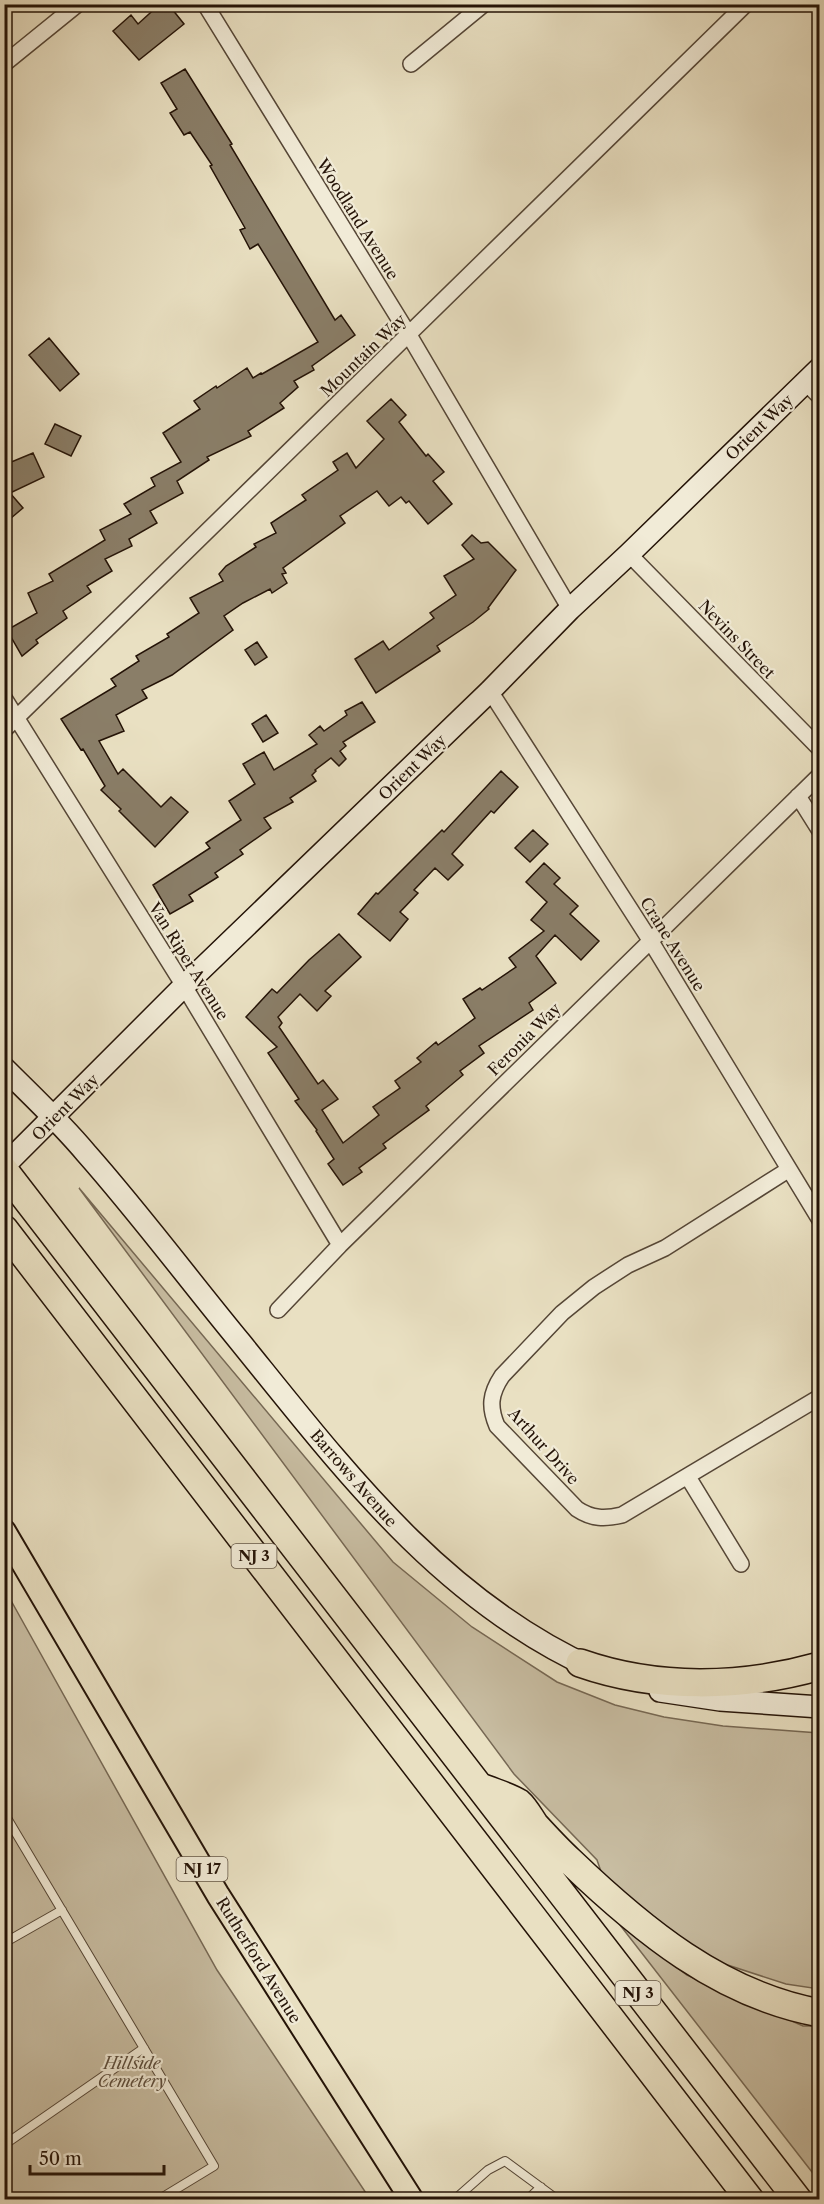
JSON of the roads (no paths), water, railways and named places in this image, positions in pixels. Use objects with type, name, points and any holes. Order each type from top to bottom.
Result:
[{"type":"highway","name":"NJ 3","points":[[4,1168],[798,2199]]},
{"type":"highway","name":"NJ 3","points":[[4,1229],[750,2199]]},
{"type":"highway","points":[[580,1663],[640,1679],[690,1682],[765,1679],[819,1666]]},
{"type":"highway","points":[[479,1786],[519,1803],[550,1841],[613,1901],[662,1940],[714,1975],[764,1999],[819,2013]]},
{"type":"highway","points":[[714,1975],[766,1994],[819,2004]]},
{"type":"main road","name":"Rutherford Avenue","points":[[4,1531],[218,1895],[412,2199]]},
{"type":"street","points":[[4,64],[78,4]]},
{"type":"street","name":"Woodland Avenue","points":[[205,4],[409,335],[570,609]]},
{"type":"street","points":[[411,64],[484,4]]},
{"type":"street","name":"Mountain Way","points":[[4,730],[746,4]]},
{"type":"street","name":"Orient Way","points":[[4,1168],[184,986],[490,691],[570,609],[815,382]]},
{"type":"street","name":"Nevins Street","points":[[629,554],[819,749]]},
{"type":"street","name":"Crane Avenue","points":[[490,691],[650,940],[819,1220]]},
{"type":"street","name":"Van Riper Avenue","points":[[4,698],[184,986],[340,1245]]},
{"type":"street","points":[[819,775],[798,796],[819,831]]},
{"type":"street","name":"Feronia Way","points":[[278,1311],[340,1245],[798,796]]},
{"type":"street","name":"Barrows Avenue","points":[[4,1068],[86,1152],[330,1453],[394,1525],[418,1549],[470,1593],[524,1630],[580,1663],[632,1683],[681,1695],[737,1702],[819,1707]]},
{"type":"street","name":"Arthur Drive","points":[[788,1170],[665,1248],[628,1265],[594,1287],[562,1313],[502,1376],[494,1388],[491,1407],[498,1426],[581,1512],[594,1517],[607,1518],[622,1515],[819,1397]]},
{"type":"street","points":[[688,1477],[741,1564]]},
{"type":"lane","points":[[4,1813],[214,2166],[158,2199]]},
{"type":"lane","points":[[4,1832],[13,1827]]},
{"type":"lane","points":[[4,1943],[62,1910]]},
{"type":"lane","points":[[4,2145],[144,2048]]},
{"type":"lane","points":[[454,2199],[488,2170],[505,2161],[558,2199]]},
{"type":"lane","points":[[527,2199],[541,2187]]},
{"type":"park label","name":"Hillside Cemetery","points":[[132,2072]]}]
